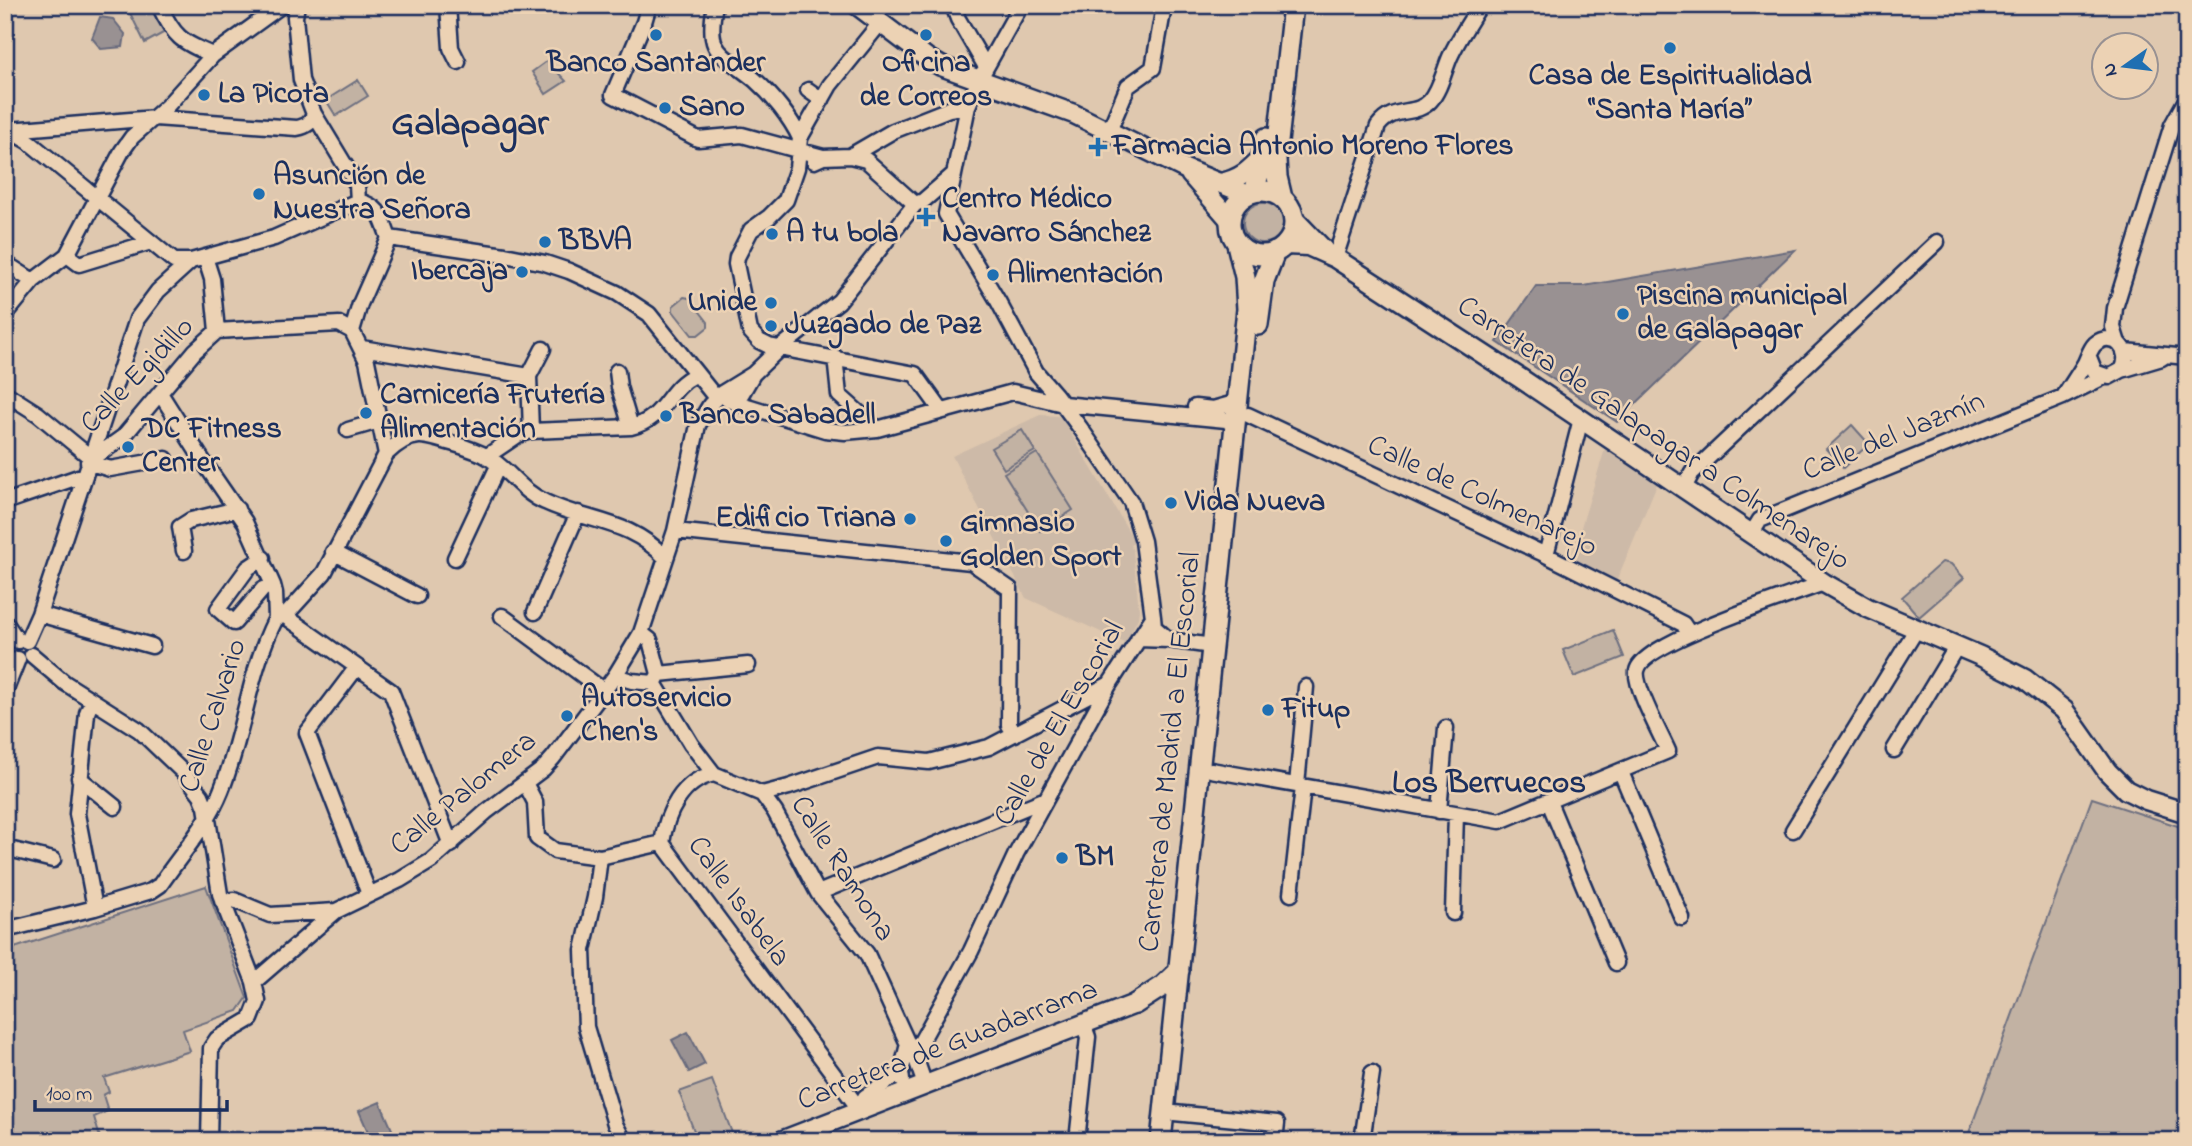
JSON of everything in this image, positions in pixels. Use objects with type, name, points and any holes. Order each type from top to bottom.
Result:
[{"type":"highway","points":[[1250,193],[1272,192],[1290,206],[1294,219],[1290,237],[1280,248],[1255,254],[1237,244],[1231,233],[1229,219],[1234,205],[1250,193],[1264,155],[1281,5]]},
{"type":"highway","points":[[1282,198],[1276,160],[1293,5]]},
{"type":"highway","name":"Carretera de Madrid a El Escorial","points":[[1171,1141],[1211,770],[1240,414],[1247,309],[1245,277],[1237,244]]},
{"type":"highway","name":"Carretera de Madrid a El Escorial","points":[[1161,1141],[1212,646],[1240,414],[1264,281],[1280,248]]},
{"type":"highway","points":[[1135,1004],[1163,986],[1179,971]]},
{"type":"highway","points":[[1135,1004],[1161,1007],[1174,1019]]},
{"type":"main road","points":[[857,5],[927,58],[951,71],[982,74],[1074,114],[1185,169],[1250,193]]},
{"type":"main road","points":[[1220,183],[1236,180],[1248,173],[1264,155]]},
{"type":"main road","points":[[1185,169],[1209,193],[1229,219]]},
{"type":"main road","name":"Carretera de Galapagar a Colmenarejo","points":[[1294,219],[1331,256]]},
{"type":"main road","name":"Carretera de Galapagar a Colmenarejo","points":[[1280,248],[1308,246],[1331,256],[1581,419],[1824,583],[1868,608],[2025,679],[2046,693],[2064,710],[2107,771],[2126,790],[2146,800],[2187,813]]},
{"type":"main road","name":"Carretera de Guadarrama","points":[[781,1141],[1135,1004]]},
{"type":"street","points":[[159,5],[171,28],[185,43],[213,55]]},
{"type":"street","points":[[448,5],[451,48],[458,62]]},
{"type":"street","points":[[649,5],[613,96],[698,139],[742,135],[800,143],[823,157]]},
{"type":"street","points":[[715,5],[711,33],[719,51],[726,60],[756,81],[792,123],[800,143]]},
{"type":"street","points":[[953,5],[982,74]]},
{"type":"street","points":[[502,616],[604,691],[641,633],[675,531],[698,425],[716,398],[757,369],[839,301],[915,204],[923,201],[954,174],[968,106],[982,74],[1021,5]]},
{"type":"street","points":[[1331,256],[1378,126],[1385,117],[1396,112],[1417,109],[1428,103],[1435,94],[1451,55],[1480,5]]},
{"type":"street","points":[[5,315],[10,303],[67,255],[132,137],[163,118],[213,55],[281,6],[296,11],[301,80],[314,114],[357,186],[358,201]]},
{"type":"street","points":[[1110,131],[1128,86],[1153,68],[1163,12]]},
{"type":"street","points":[[734,401],[757,369],[736,264],[737,257],[751,230],[786,200],[797,168],[800,143],[830,85],[881,22]]},
{"type":"street","points":[[808,90],[822,100]]},
{"type":"street","points":[[2122,370],[2126,357],[2113,327],[2115,308],[2172,125],[2187,98]]},
{"type":"street","points":[[850,156],[893,131],[949,109],[968,106]]},
{"type":"street","points":[[7,129],[163,118],[297,128],[305,127],[314,114]]},
{"type":"street","points":[[7,129],[29,142],[174,261],[198,259],[274,238],[358,201],[372,205],[379,211],[389,238],[360,304],[352,331],[362,348],[386,454]]},
{"type":"street","points":[[797,168],[823,157],[850,156],[866,160],[915,204]]},
{"type":"street","name":"Calle de El Escorial","points":[[913,1045],[971,951],[1016,854],[1109,685],[1153,617],[1143,541],[1131,502],[1059,399],[1036,372],[947,214],[954,174]]},
{"type":"street","points":[[389,238],[545,263],[617,293],[649,314],[716,398]]},
{"type":"street","points":[[67,255],[79,264],[151,242]]},
{"type":"street","points":[[1684,488],[1692,473],[1937,242]]},
{"type":"street","points":[[198,259],[212,279],[217,331]]},
{"type":"street","points":[[5,692],[39,614],[137,319],[158,291],[198,259]]},
{"type":"street","points":[[5,263],[33,281]]},
{"type":"street","points":[[2063,397],[2115,308]]},
{"type":"street","name":"Calle Egidillo","points":[[87,465],[123,437],[195,351],[217,331],[340,324],[352,331]]},
{"type":"street","points":[[750,331],[758,341],[780,348],[915,374],[941,410]]},
{"type":"street","points":[[2092,350],[2107,340],[2121,347],[2187,357]]},
{"type":"street","points":[[362,348],[529,376]]},
{"type":"street","points":[[531,431],[529,376],[543,349]]},
{"type":"street","points":[[2092,350],[2091,367],[2104,377],[2114,376],[2122,370],[2167,356]]},
{"type":"street","points":[[835,357],[839,395],[877,429]]},
{"type":"street","points":[[617,371],[631,427]]},
{"type":"street","name":"Calle de Colmenarejo","points":[[716,398],[734,401],[825,430],[845,432],[877,429],[1028,388],[1036,372]]},
{"type":"street","points":[[455,558],[493,461],[518,435],[531,431],[642,425],[659,412],[681,381],[695,374]]},
{"type":"street","name":"Calle del Jazmín","points":[[1752,533],[1760,520],[2063,397],[2104,377]]},
{"type":"street","name":"Calle de Colmenarejo","points":[[1013,392],[1226,419],[1240,414]]},
{"type":"street","points":[[5,393],[38,414],[87,465]]},
{"type":"street","points":[[160,393],[237,509],[263,558],[280,617],[391,691],[451,845]]},
{"type":"street","name":"Calle de Colmenarejo","points":[[1059,399],[1079,398],[1213,409],[1240,414],[1546,555],[1683,624],[1689,633]]},
{"type":"street","points":[[1546,555],[1581,419]]},
{"type":"street","points":[[348,430],[379,421]]},
{"type":"street","points":[[386,454],[396,445],[421,435],[493,461],[532,496],[548,504],[614,524],[649,541],[666,558]]},
{"type":"street","name":"Calle Calvario","points":[[5,930],[95,908],[151,891],[160,885],[208,819],[221,791],[262,645],[280,617],[299,601],[324,573],[386,454]]},
{"type":"street","points":[[5,502],[87,465],[110,469],[166,459]]},
{"type":"street","points":[[184,551],[180,527],[191,520],[237,509]]},
{"type":"street","points":[[535,612],[578,513]]},
{"type":"street","points":[[675,531],[971,562],[1010,589],[1009,726],[1015,734]]},
{"type":"street","points":[[333,552],[417,596]]},
{"type":"street","points":[[263,558],[248,568],[218,609],[234,623],[263,589],[274,589],[299,601]]},
{"type":"street","points":[[1211,770],[1500,821],[1668,751],[1638,685],[1636,671],[1648,655],[1689,633],[1824,583]]},
{"type":"street","points":[[39,614],[152,646]]},
{"type":"street","points":[[1153,617],[1154,627],[1169,640]]},
{"type":"street","points":[[5,622],[24,649],[65,683],[139,730],[180,769],[201,795],[208,819],[212,857],[222,901],[254,982],[258,1000],[253,1016],[241,1027],[217,1040],[211,1048],[209,1141]]},
{"type":"street","points":[[1793,830],[1916,630]]},
{"type":"street","name":"Calle Ramona","points":[[641,633],[650,639],[657,679],[691,744],[714,774],[762,794],[775,812],[818,893],[867,954],[913,1045]]},
{"type":"street","points":[[1138,639],[1212,646]]},
{"type":"street","points":[[1894,750],[1957,646]]},
{"type":"street","points":[[615,676],[632,681],[657,679],[748,665]]},
{"type":"street","points":[[357,667],[307,733],[369,894]]},
{"type":"street","points":[[762,794],[878,757],[929,762],[989,747],[1109,685]]},
{"type":"street","points":[[1291,894],[1306,687]]},
{"type":"street","name":"Calle Palomera","points":[[254,982],[336,911],[421,867],[451,845],[486,812],[553,758],[604,691]]},
{"type":"street","points":[[92,700],[87,713],[77,814],[95,908]]},
{"type":"street","points":[[1439,811],[1446,728]]},
{"type":"street","points":[[1621,772],[1682,918]]},
{"type":"street","points":[[662,842],[665,822],[686,787],[714,774]]},
{"type":"street","points":[[79,778],[115,807]]},
{"type":"street","name":"Calle Isabela","points":[[525,783],[535,802],[537,838],[555,851],[600,857],[662,842],[859,1110]]},
{"type":"street","points":[[818,893],[1046,799]]},
{"type":"street","points":[[1549,802],[1616,963]]},
{"type":"street","points":[[1452,913],[1455,814]]},
{"type":"street","points":[[5,848],[53,860]]},
{"type":"street","points":[[600,857],[595,897],[583,950],[586,1027],[615,1124],[624,1141]]},
{"type":"street","name":"Calle Palomera","points":[[222,901],[234,900],[270,915],[336,911]]},
{"type":"street","points":[[1077,1141],[1088,1037],[1083,1024]]},
{"type":"street","points":[[859,1110],[865,1097],[901,1072],[913,1045]]},
{"type":"street","points":[[901,1072],[903,1084],[917,1088],[917,1062],[913,1045]]},
{"type":"street","points":[[1362,1141],[1371,1073]]},
{"type":"street","points":[[1174,1113],[1277,1123],[1275,1141]]},
{"type":"shaded area","points":[[126,5],[152,5],[165,32],[145,43]]},
{"type":"shaded area","points":[[100,17],[113,19],[125,34],[123,47],[101,49],[92,38]]},
{"type":"shaded area","points":[[547,61],[566,81],[546,94],[532,72]]},
{"type":"shaded area","points":[[358,80],[368,96],[336,116],[326,100]]},
{"type":"shaded area","points":[[1263,203],[1277,209],[1283,223],[1277,237],[1263,243],[1249,237],[1243,223],[1249,209]]},
{"type":"shaded area","name":"Piscina municipal de Galapagar","points":[[1795,250],[1617,422],[1497,342],[1536,286],[1584,286]]},
{"type":"shaded area","points":[[684,297],[689,298],[708,322],[708,327],[698,335],[692,335],[673,311],[673,306]]},
{"type":"shaded area","points":[[1040,415],[1058,416],[1063,420],[1135,542],[1130,545],[1133,551],[1139,610],[1138,618],[1125,643],[1026,598],[952,456]]},
{"type":"shaded area","points":[[1852,425],[1869,444],[1843,468],[1826,449]]},
{"type":"shaded area","points":[[1022,430],[1035,451],[1004,469],[991,448]]},
{"type":"shaded area","points":[[1605,449],[1657,484],[1616,582],[1571,560]]},
{"type":"shaded area","points":[[1037,453],[1073,510],[1040,531],[1004,473]]},
{"type":"shaded area","points":[[1942,562],[1951,564],[1964,578],[1919,617],[1902,597]]},
{"type":"shaded area","points":[[1613,630],[1624,657],[1574,677],[1563,650]]},
{"type":"shaded area","points":[[2092,798],[2187,829],[2187,1141],[1966,1141]]},
{"type":"shaded area","points":[[206,886],[247,998],[238,1011],[183,1030],[190,1051],[104,1078],[109,1092],[103,1095],[108,1111],[94,1117],[101,1141],[5,1141],[5,951]]},
{"type":"shaded area","points":[[688,1032],[705,1064],[689,1072],[672,1040]]},
{"type":"shaded area","points":[[712,1080],[735,1141],[698,1141],[679,1092]]},
{"type":"shaded area","points":[[380,1102],[397,1141],[372,1141],[359,1111]]},
{"type":"place","name":"Banco Santander","points":[[656,35]]},
{"type":"place","name":"Oficina de Correos","points":[[926,35]]},
{"type":"place","name":"Casa de Espiritualidad “Santa María”","points":[[1670,48]]},
{"type":"place","name":"La Picota","points":[[204,95]]},
{"type":"place","name":"Sano","points":[[665,108]]},
{"type":"place","name":"Farmacia Antonio Moreno Flores","points":[[1098,147]]},
{"type":"place","name":"Asunción de Nuestra Señora","points":[[259,194]]},
{"type":"place","name":"Centro Médico Navarro Sánchez","points":[[926,217]]},
{"type":"place","name":"A tu bola","points":[[772,234]]},
{"type":"place","name":"BBVA","points":[[545,242]]},
{"type":"place","name":"Ibercaja","points":[[522,272]]},
{"type":"place","name":"Alimentación","points":[[993,275]]},
{"type":"place","name":"Unide","points":[[771,303]]},
{"type":"place","name":"Piscina municipal de Galapagar","points":[[1623,314]]},
{"type":"place","name":"Juzgado de Paz","points":[[771,326]]},
{"type":"place","name":"Carnicería Frutería Alimentación","points":[[366,413]]},
{"type":"place","name":"Banco Sabadell","points":[[666,416]]},
{"type":"place","name":"DC Fitness Center","points":[[128,447]]},
{"type":"place","name":"Vida Nueva","points":[[1171,503]]},
{"type":"place","name":"Edificio Triana","points":[[910,519]]},
{"type":"place","name":"Gimnasio Golden Sport","points":[[946,541]]},
{"type":"place","name":"Fitup","points":[[1268,710]]},
{"type":"place","name":"Autoservicio Chen's","points":[[567,716]]},
{"type":"place","name":"BM","points":[[1062,858]]},
{"type":"district","name":"Galapagar","points":[[470,125]]},
{"type":"district","name":"Los Berruecos","points":[[1489,784]]}]
